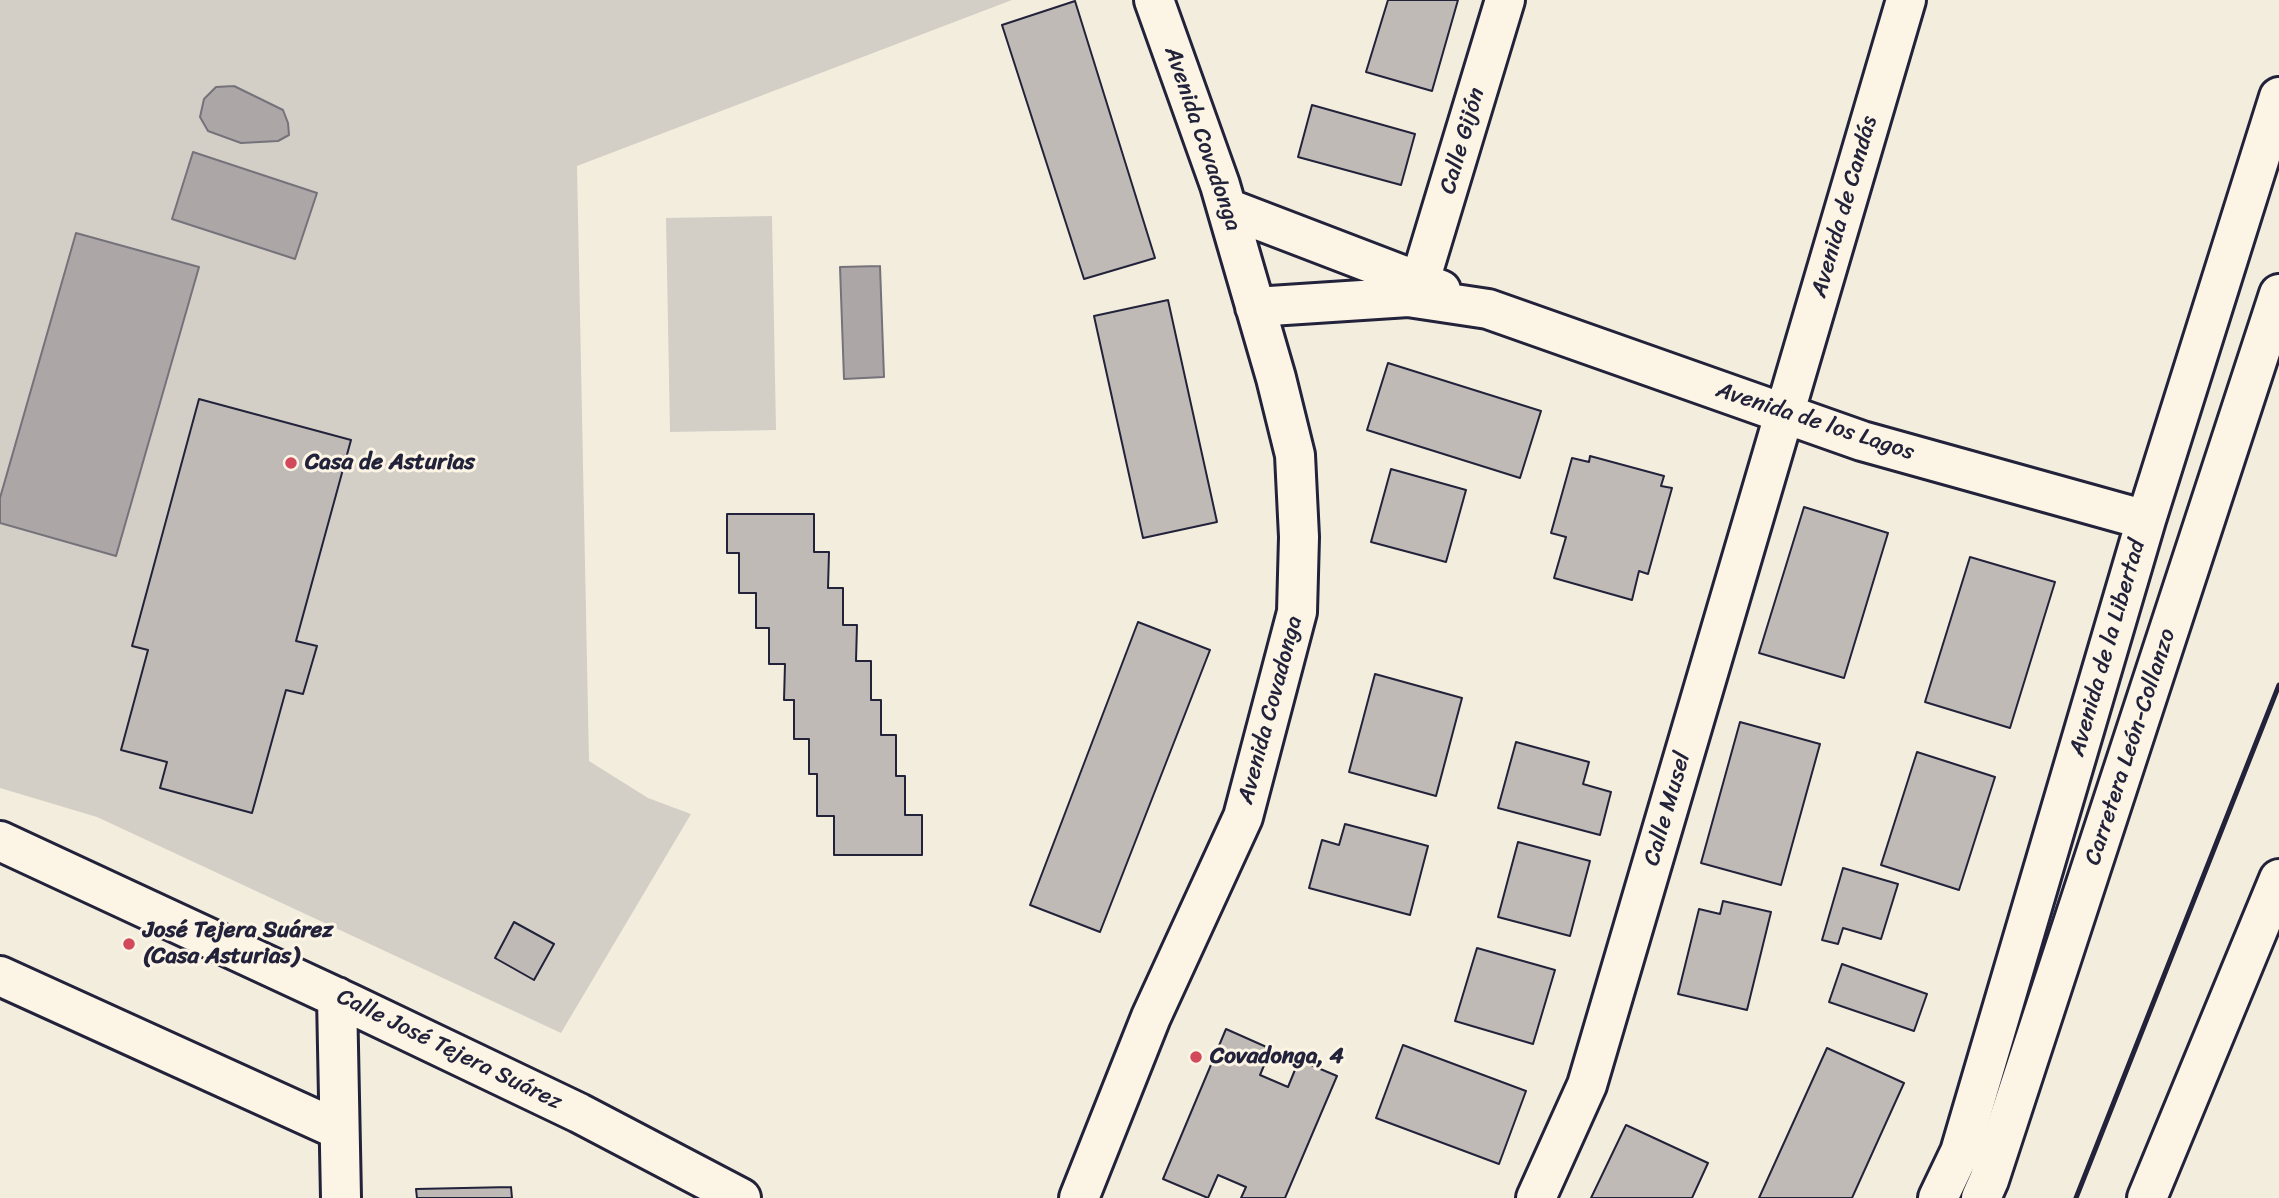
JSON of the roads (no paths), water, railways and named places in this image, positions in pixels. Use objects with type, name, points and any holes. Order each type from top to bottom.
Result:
[{"type":"street","name":"Avenida Covadonga","points":[[1079,1198],[1151,1017],[1243,817],[1297,612],[1299,537],[1295,455],[1276,378],[1227,208],[1154,0]]},
{"type":"street","name":"Calle Gijón","points":[[1420,281],[1505,0]]},
{"type":"street","name":"Avenida de Candás","points":[[1784,415],[1906,0]]},
{"type":"street","name":"Avenida de la Libertad","points":[[1938,1198],[1960,1152],[2146,520],[2279,97]]},
{"type":"street","name":"Avenida de los Lagos","points":[[1227,208],[1488,309],[1784,415],[1862,441],[2146,520]]},
{"type":"street","name":"Carretera León-Collanzo","points":[[1981,1198],[2279,294]]},
{"type":"street","name":"Avenida de los Lagos","points":[[1255,307],[1408,297],[1488,309]]},
{"type":"street","name":"Calle Musel","points":[[1536,1198],[1587,1085],[1784,415]]},
{"type":"street","name":"Calle José Tejera Suárez","points":[[0,841],[579,1113],[741,1198]]},
{"type":"street","points":[[2147,1198],[2279,879]]},
{"type":"street","points":[[0,976],[339,1130]]},
{"type":"street","points":[[337,997],[341,1198]]},
{"type":"railway","points":[[2076,1198],[2279,685]]},
{"type":"place","name":"Casa de Asturias","points":[[291,463]]},
{"type":"place","name":"José Tejera Suárez (Casa Asturias)","points":[[129,944]]},
{"type":"place","name":"Covadonga, 4","points":[[1196,1057]]}]
